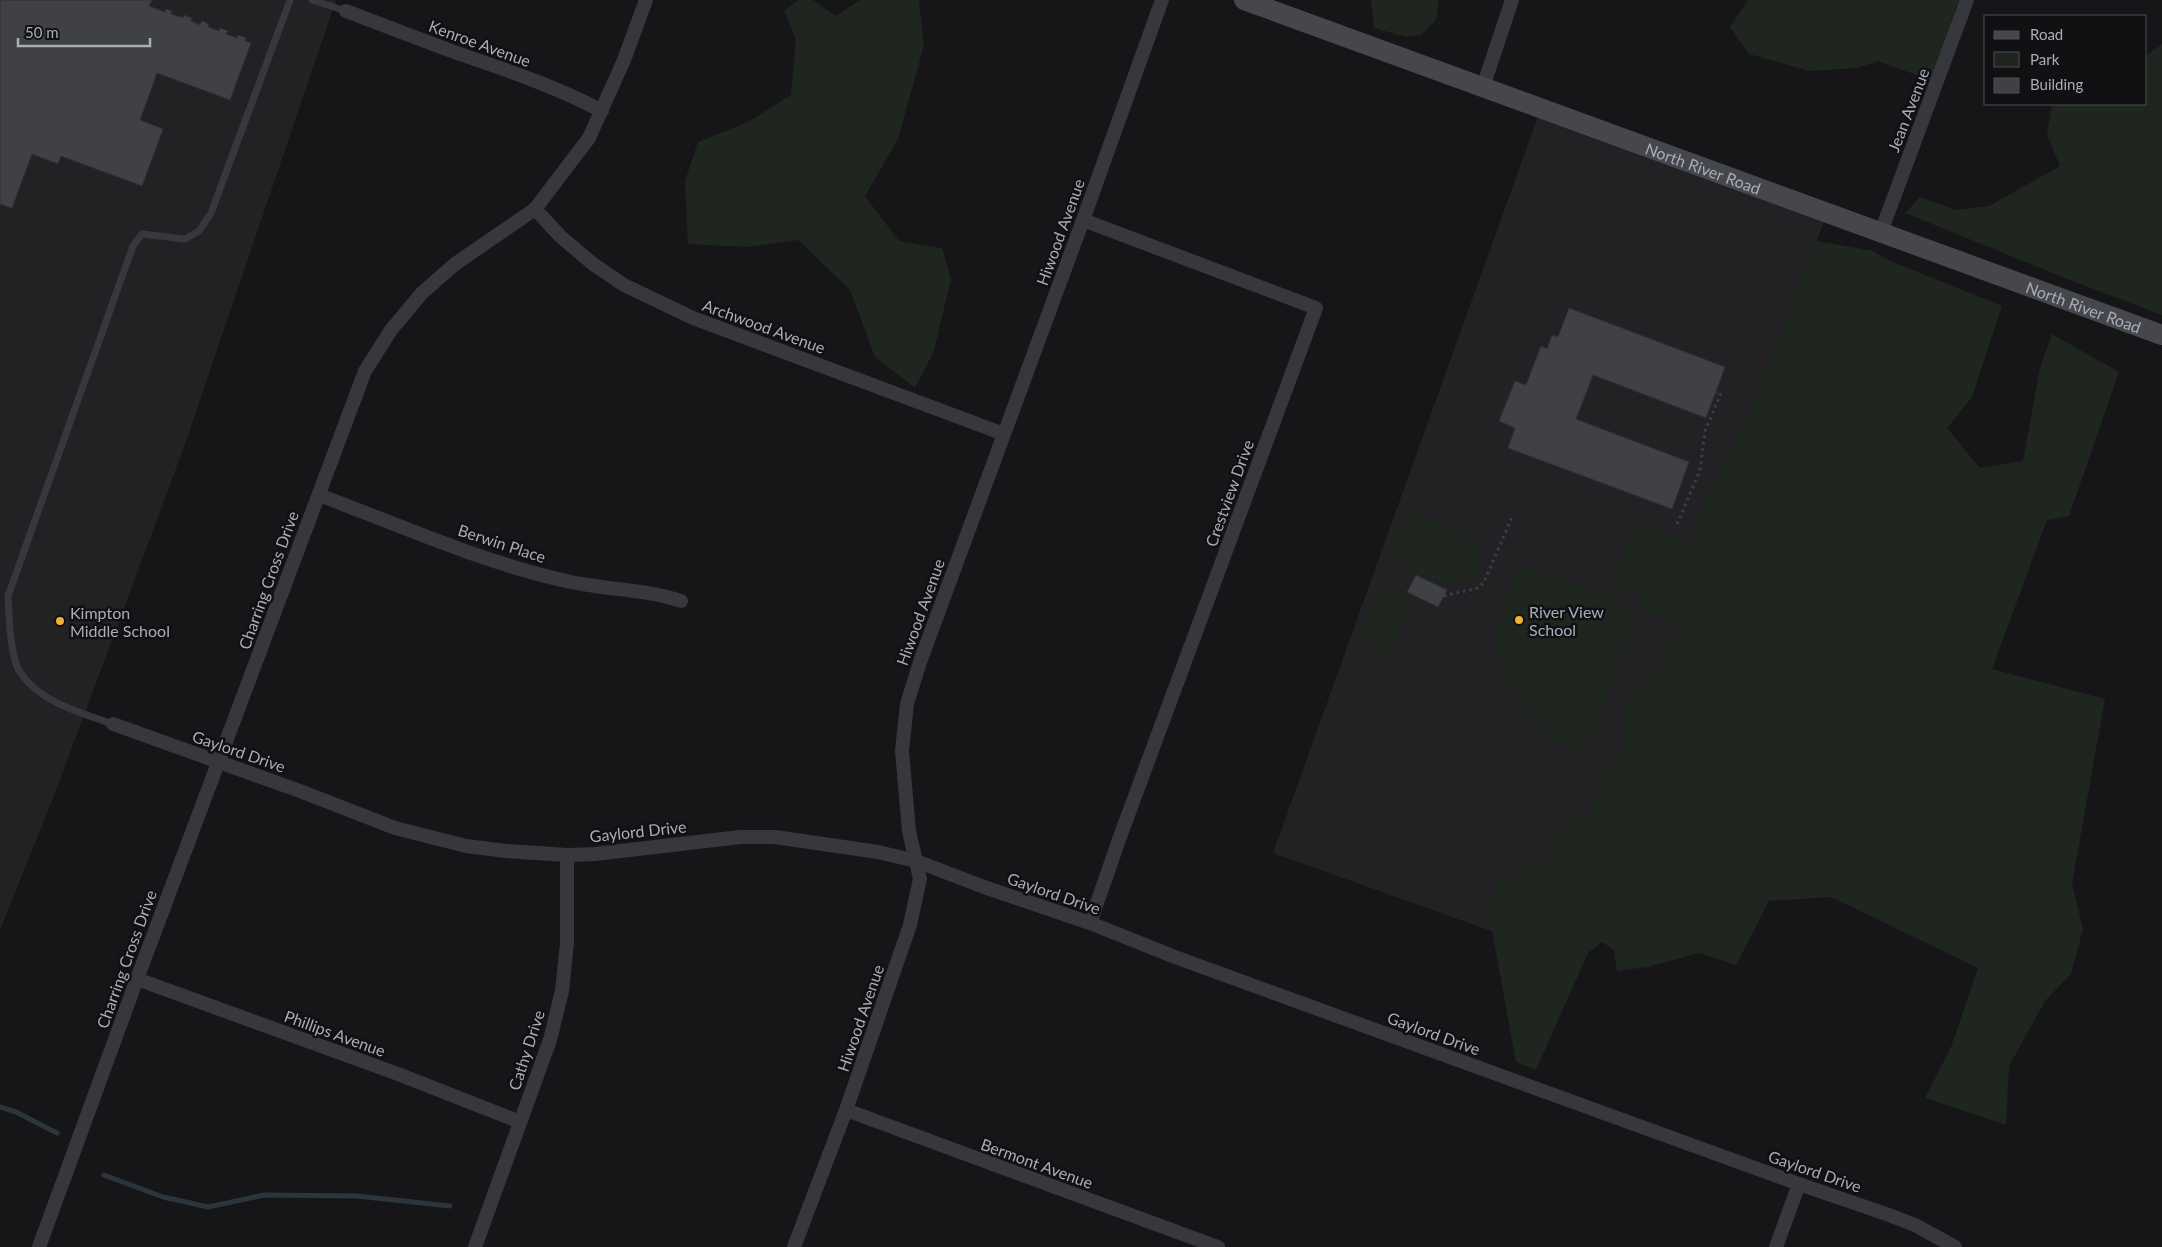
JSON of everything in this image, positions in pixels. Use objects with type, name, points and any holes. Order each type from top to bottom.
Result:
[{"type":"street","name":"Charring Cross Drive","points":[[39,1247],[137,978],[365,371],[391,330],[422,293],[455,264],[535,209],[589,138],[602,111],[646,0]]},
{"type":"street","name":"Hiwood Avenue","points":[[794,1247],[846,1110],[910,925],[920,879],[909,831],[902,751],[907,704],[920,662],[1084,220],[1162,0]]},
{"type":"street","name":"North River Road","points":[[1244,0],[2162,335]]},
{"type":"street","points":[[1483,87],[1512,0]]},
{"type":"street","name":"Jean Avenue","points":[[1881,232],[1967,0]]},
{"type":"street","name":"Kenroe Avenue","points":[[346,11],[525,77],[577,98],[602,111]]},
{"type":"street","name":"Archwood Avenue","points":[[535,209],[560,236],[593,264],[624,285],[692,318],[1004,434]]},
{"type":"street","name":"Crestview Drive","points":[[1084,220],[1316,308],[1120,834],[1090,923]]},
{"type":"street","name":"Berwin Place","points":[[319,495],[504,564],[563,581],[662,595],[681,601]]},
{"type":"street","name":"Gaylord Drive","points":[[112,724],[300,791],[395,828],[466,846],[567,855],[636,851],[740,837],[775,838],[878,852],[916,861],[984,887],[1090,923],[1175,957],[1915,1225],[1955,1247]]},
{"type":"street","name":"Cathy Drive","points":[[475,1247],[550,1040],[562,991],[567,943],[567,855]]},
{"type":"street","name":"Phillips Avenue","points":[[137,978],[520,1122]]},
{"type":"street","name":"Bermont Avenue","points":[[846,1110],[992,1166],[1218,1247]]},
{"type":"street","points":[[1776,1247],[1799,1184]]},
{"type":"lane","points":[[112,724],[62,706],[32,687],[18,671],[9,632],[8,596],[133,246],[142,234],[168,238],[185,238],[199,231],[211,213],[290,0]]},
{"type":"lane","points":[[312,0],[346,11]]},
{"type":"path","points":[[1677,524],[1700,470],[1705,431],[1720,394],[1716,392]]},
{"type":"path","points":[[1444,596],[1478,588],[1484,582],[1512,517]]},
{"type":"shaded area","name":"Kimpton Middle School","points":[[0,0],[336,0],[184,447],[54,796],[0,930]]},
{"type":"shaded area","name":"River View School","points":[[1541,108],[1827,213],[1561,956],[1273,853]]},
{"type":"green space","points":[[799,0],[813,0],[836,16],[860,0],[919,0],[924,45],[898,139],[865,196],[899,241],[942,248],[951,279],[934,351],[915,388],[875,357],[850,290],[798,240],[747,247],[688,244],[685,181],[698,142],[748,122],[791,95],[796,40],[784,11]]},
{"type":"green space","points":[[1371,0],[1439,0],[1436,20],[1421,35],[1406,37],[1374,28]]},
{"type":"green space","points":[[1748,0],[1959,0],[1930,80],[1878,61],[1857,68],[1809,71],[1749,54],[1730,27]]},
{"type":"green space","points":[[2162,44],[2162,315],[1905,213],[1920,197],[1956,210],[1989,206],[2060,166],[2047,135],[2052,105],[2147,105],[2147,55]]},
{"type":"green space","points":[[1817,241],[1873,251],[1890,261],[2002,306],[1972,397],[1947,428],[1980,468],[2023,461],[2040,368],[2052,334],[2119,372],[2069,516],[2047,520],[1992,669],[2105,699],[2072,884],[2083,929],[2071,974],[2045,1001],[2009,1066],[2006,1125],[1925,1098],[1951,1047],[1978,968],[1831,897],[1769,901],[1736,965],[1699,953],[1647,967],[1617,971],[1614,950],[1602,942],[1588,953],[1536,1070],[1516,1062],[1488,909],[1499,882],[1549,856],[1565,817],[1589,819],[1606,769],[1622,755],[1627,700],[1663,659],[1679,624],[1646,612],[1639,603],[1641,596],[1615,585],[1635,522],[1695,542],[1701,507],[1745,423]]},
{"type":"green space","points":[[1408,507],[1476,539],[1480,578],[1442,583],[1386,558]]},
{"type":"green space","points":[[1522,567],[1619,597],[1636,623],[1586,751],[1548,737],[1514,694],[1492,646],[1502,603]]},
{"type":"green space","points":[[1377,589],[1412,600],[1392,654],[1355,639]]},
{"type":"building","points":[[0,0],[152,0],[149,6],[165,12],[166,9],[172,11],[171,14],[183,18],[184,15],[192,18],[191,21],[200,25],[202,21],[209,24],[208,27],[219,31],[220,28],[228,31],[226,34],[237,38],[238,35],[246,38],[245,41],[251,43],[230,100],[157,73],[140,120],[163,129],[142,186],[61,156],[58,164],[32,154],[12,208],[0,204]]},
{"type":"building","points":[[1569,308],[1725,367],[1706,418],[1593,375],[1576,419],[1689,462],[1672,509],[1508,448],[1515,428],[1499,421],[1515,381],[1526,385],[1541,346],[1547,349],[1552,335],[1558,337]]},
{"type":"building","points":[[1416,575],[1447,590],[1438,607],[1407,592]]},
{"type":"waterway","points":[[0,1107],[16,1112],[57,1133]]},
{"type":"waterway","points":[[104,1175],[163,1197],[208,1207],[264,1195],[357,1196],[450,1206]]},
{"type":"place","name":"River View School","points":[[1519,620]]},
{"type":"place","name":"Kimpton Middle School","points":[[60,621]]}]
